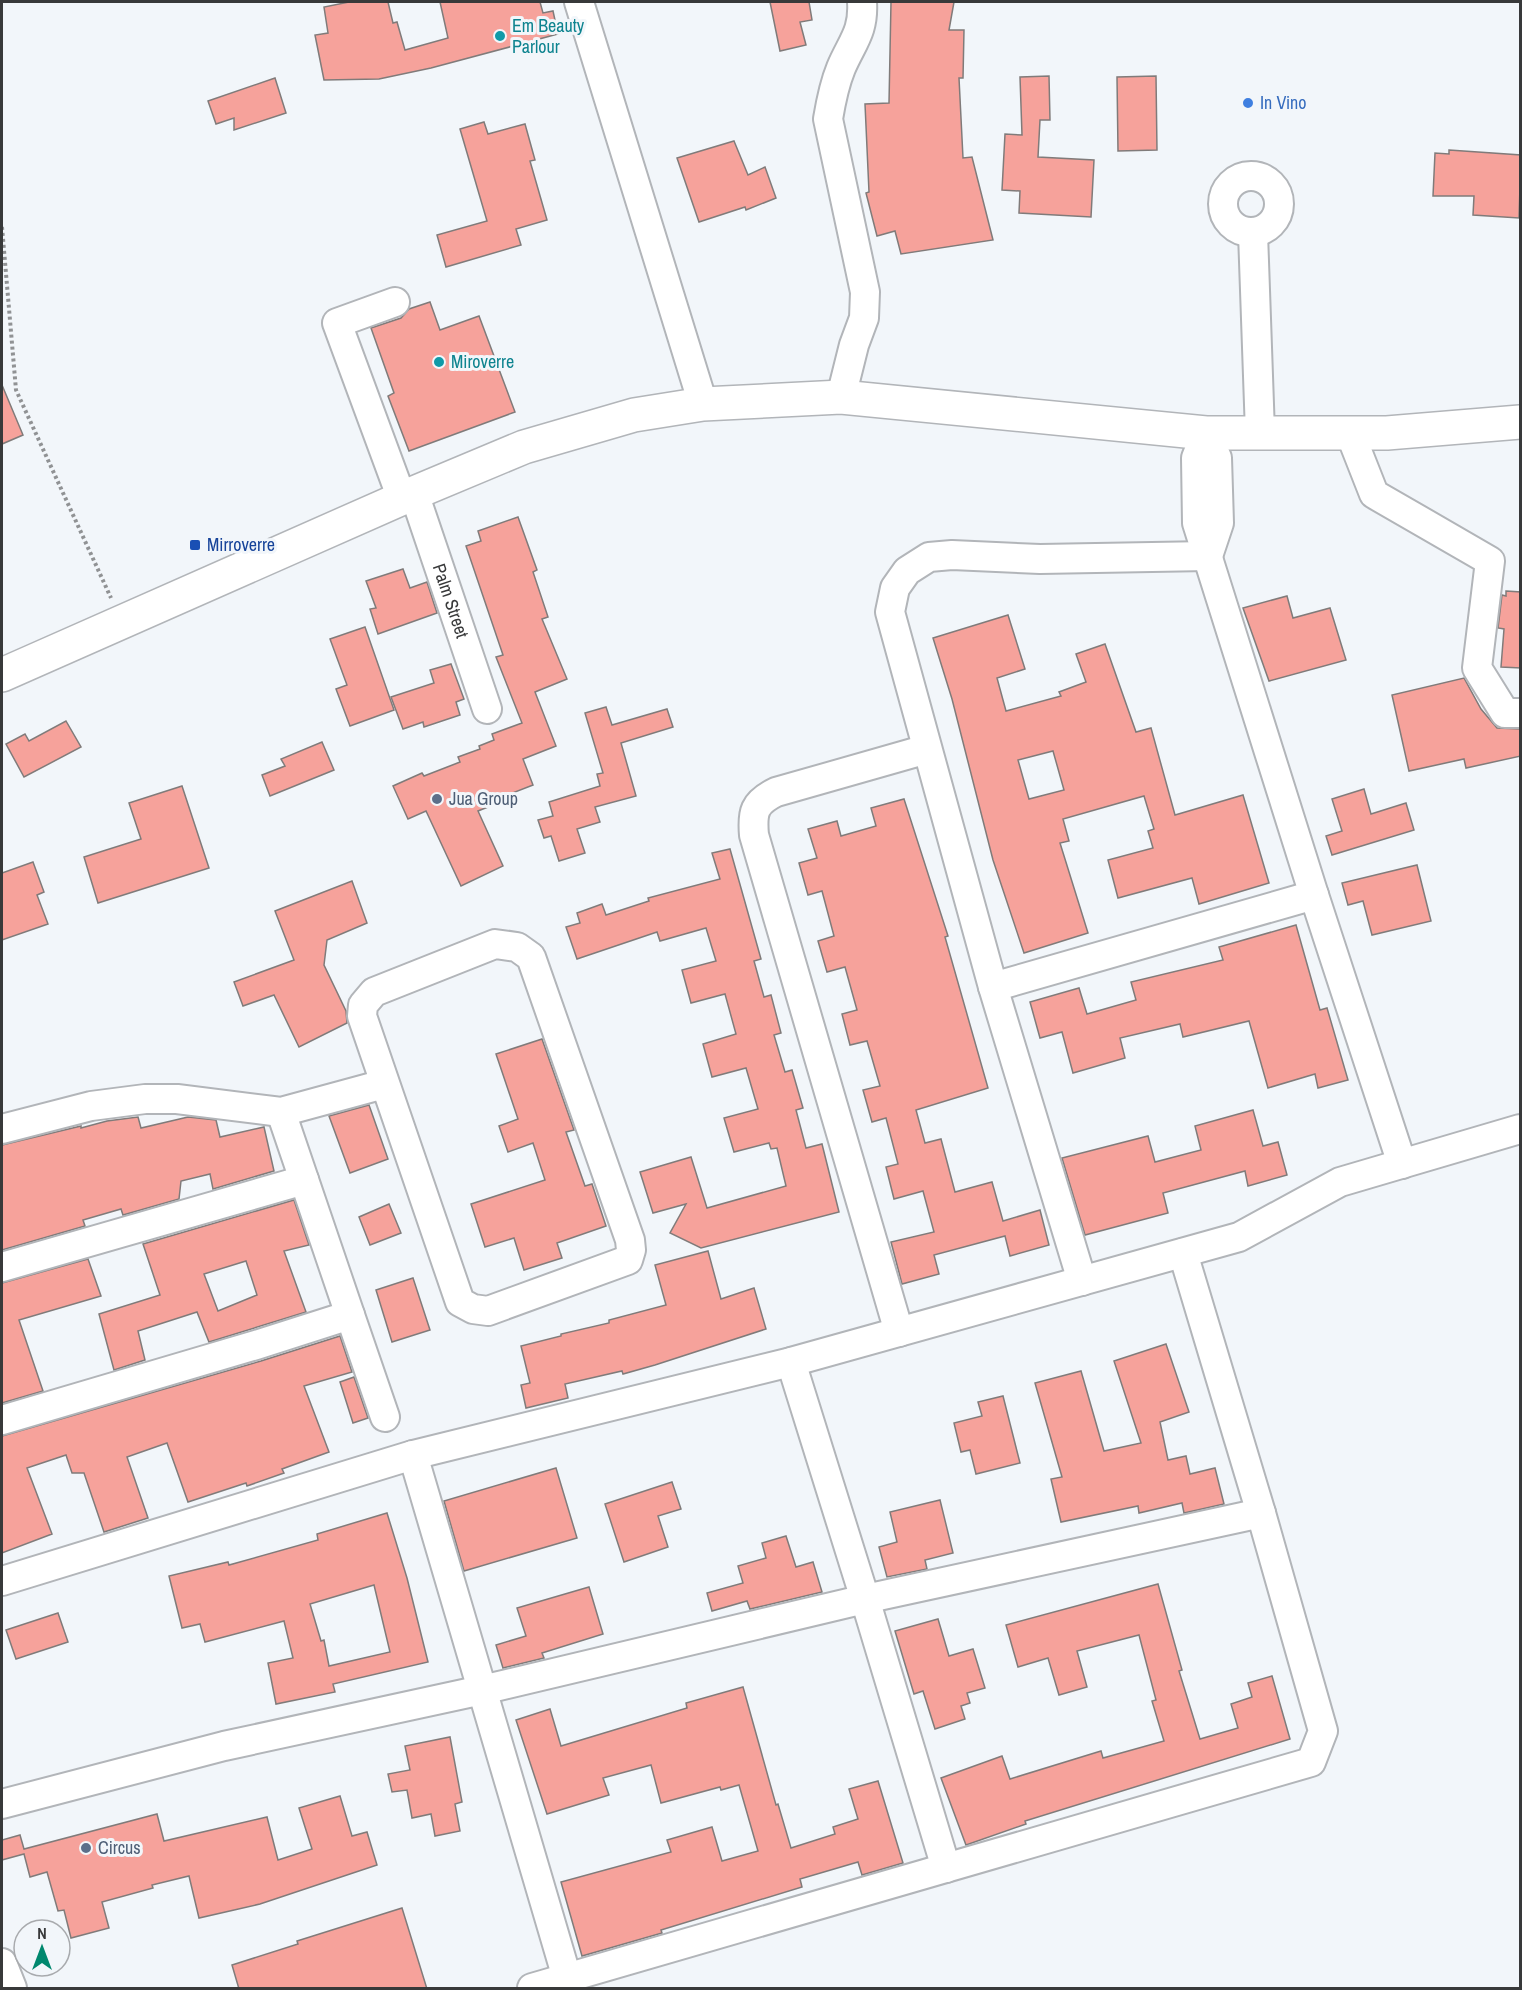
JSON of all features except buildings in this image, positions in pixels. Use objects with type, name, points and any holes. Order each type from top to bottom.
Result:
[{"type":"main road","points":[[2,675],[524,447],[634,415],[703,404],[841,397],[1206,433],[1387,433],[1521,422]]},
{"type":"street","points":[[579,2],[703,404]]},
{"type":"street","points":[[841,397],[854,345],[864,318],[865,292],[828,119],[832,92],[842,66],[859,35],[862,2]]},
{"type":"street","points":[[1253,232],[1260,433]]},
{"type":"street","name":"Palm Street","points":[[395,302],[337,323],[408,496],[487,709]]},
{"type":"street","points":[[1206,433],[1197,458],[1197,524],[1402,1164]]},
{"type":"street","points":[[1350,433],[1374,494],[1490,561],[1478,668],[1504,713],[1521,712]]},
{"type":"street","points":[[1082,1281],[993,987],[927,749],[890,612],[894,588],[907,571],[929,557],[952,555],[1040,559],[1208,556]]},
{"type":"street","points":[[900,1332],[754,836],[753,820],[756,807],[776,792],[927,749]]},
{"type":"street","points":[[993,987],[1314,895]]},
{"type":"street","points":[[495,944],[517,947],[531,957],[630,1240],[631,1250],[628,1260],[488,1311],[473,1309],[460,1302],[384,1084],[362,1016],[363,1005],[374,992],[495,944]]},
{"type":"street","points":[[2,1129],[91,1106],[146,1098],[177,1098],[281,1112],[384,1084]]},
{"type":"street","points":[[281,1112],[385,1417]]},
{"type":"street","points":[[2,1581],[412,1455],[791,1362],[1239,1237],[1340,1182],[1521,1129]]},
{"type":"street","points":[[2,1267],[304,1180]]},
{"type":"street","points":[[532,1989],[1311,1762],[1323,1731],[1183,1253]]},
{"type":"street","points":[[2,1420],[245,1349],[350,1315]]},
{"type":"street","points":[[791,1362],[946,1868]]},
{"type":"street","points":[[412,1455],[567,1978]]},
{"type":"street","points":[[2,1804],[224,1746],[482,1690],[865,1599],[1261,1513]]},
{"type":"street","points":[[2,1963],[12,1989]]},
{"type":"path","points":[[2,227],[16,390],[123,623]]},
{"type":"place","name":"Em Beauty Parlour","points":[[500,36]]},
{"type":"place","name":"In Vino","points":[[1248,103]]},
{"type":"place","name":"Miroverre","points":[[439,362]]},
{"type":"place","name":"Mirroverre","points":[[195,545]]},
{"type":"place","name":"Jua Group","points":[[437,799]]},
{"type":"place","name":"Circus","points":[[86,1848]]}]
